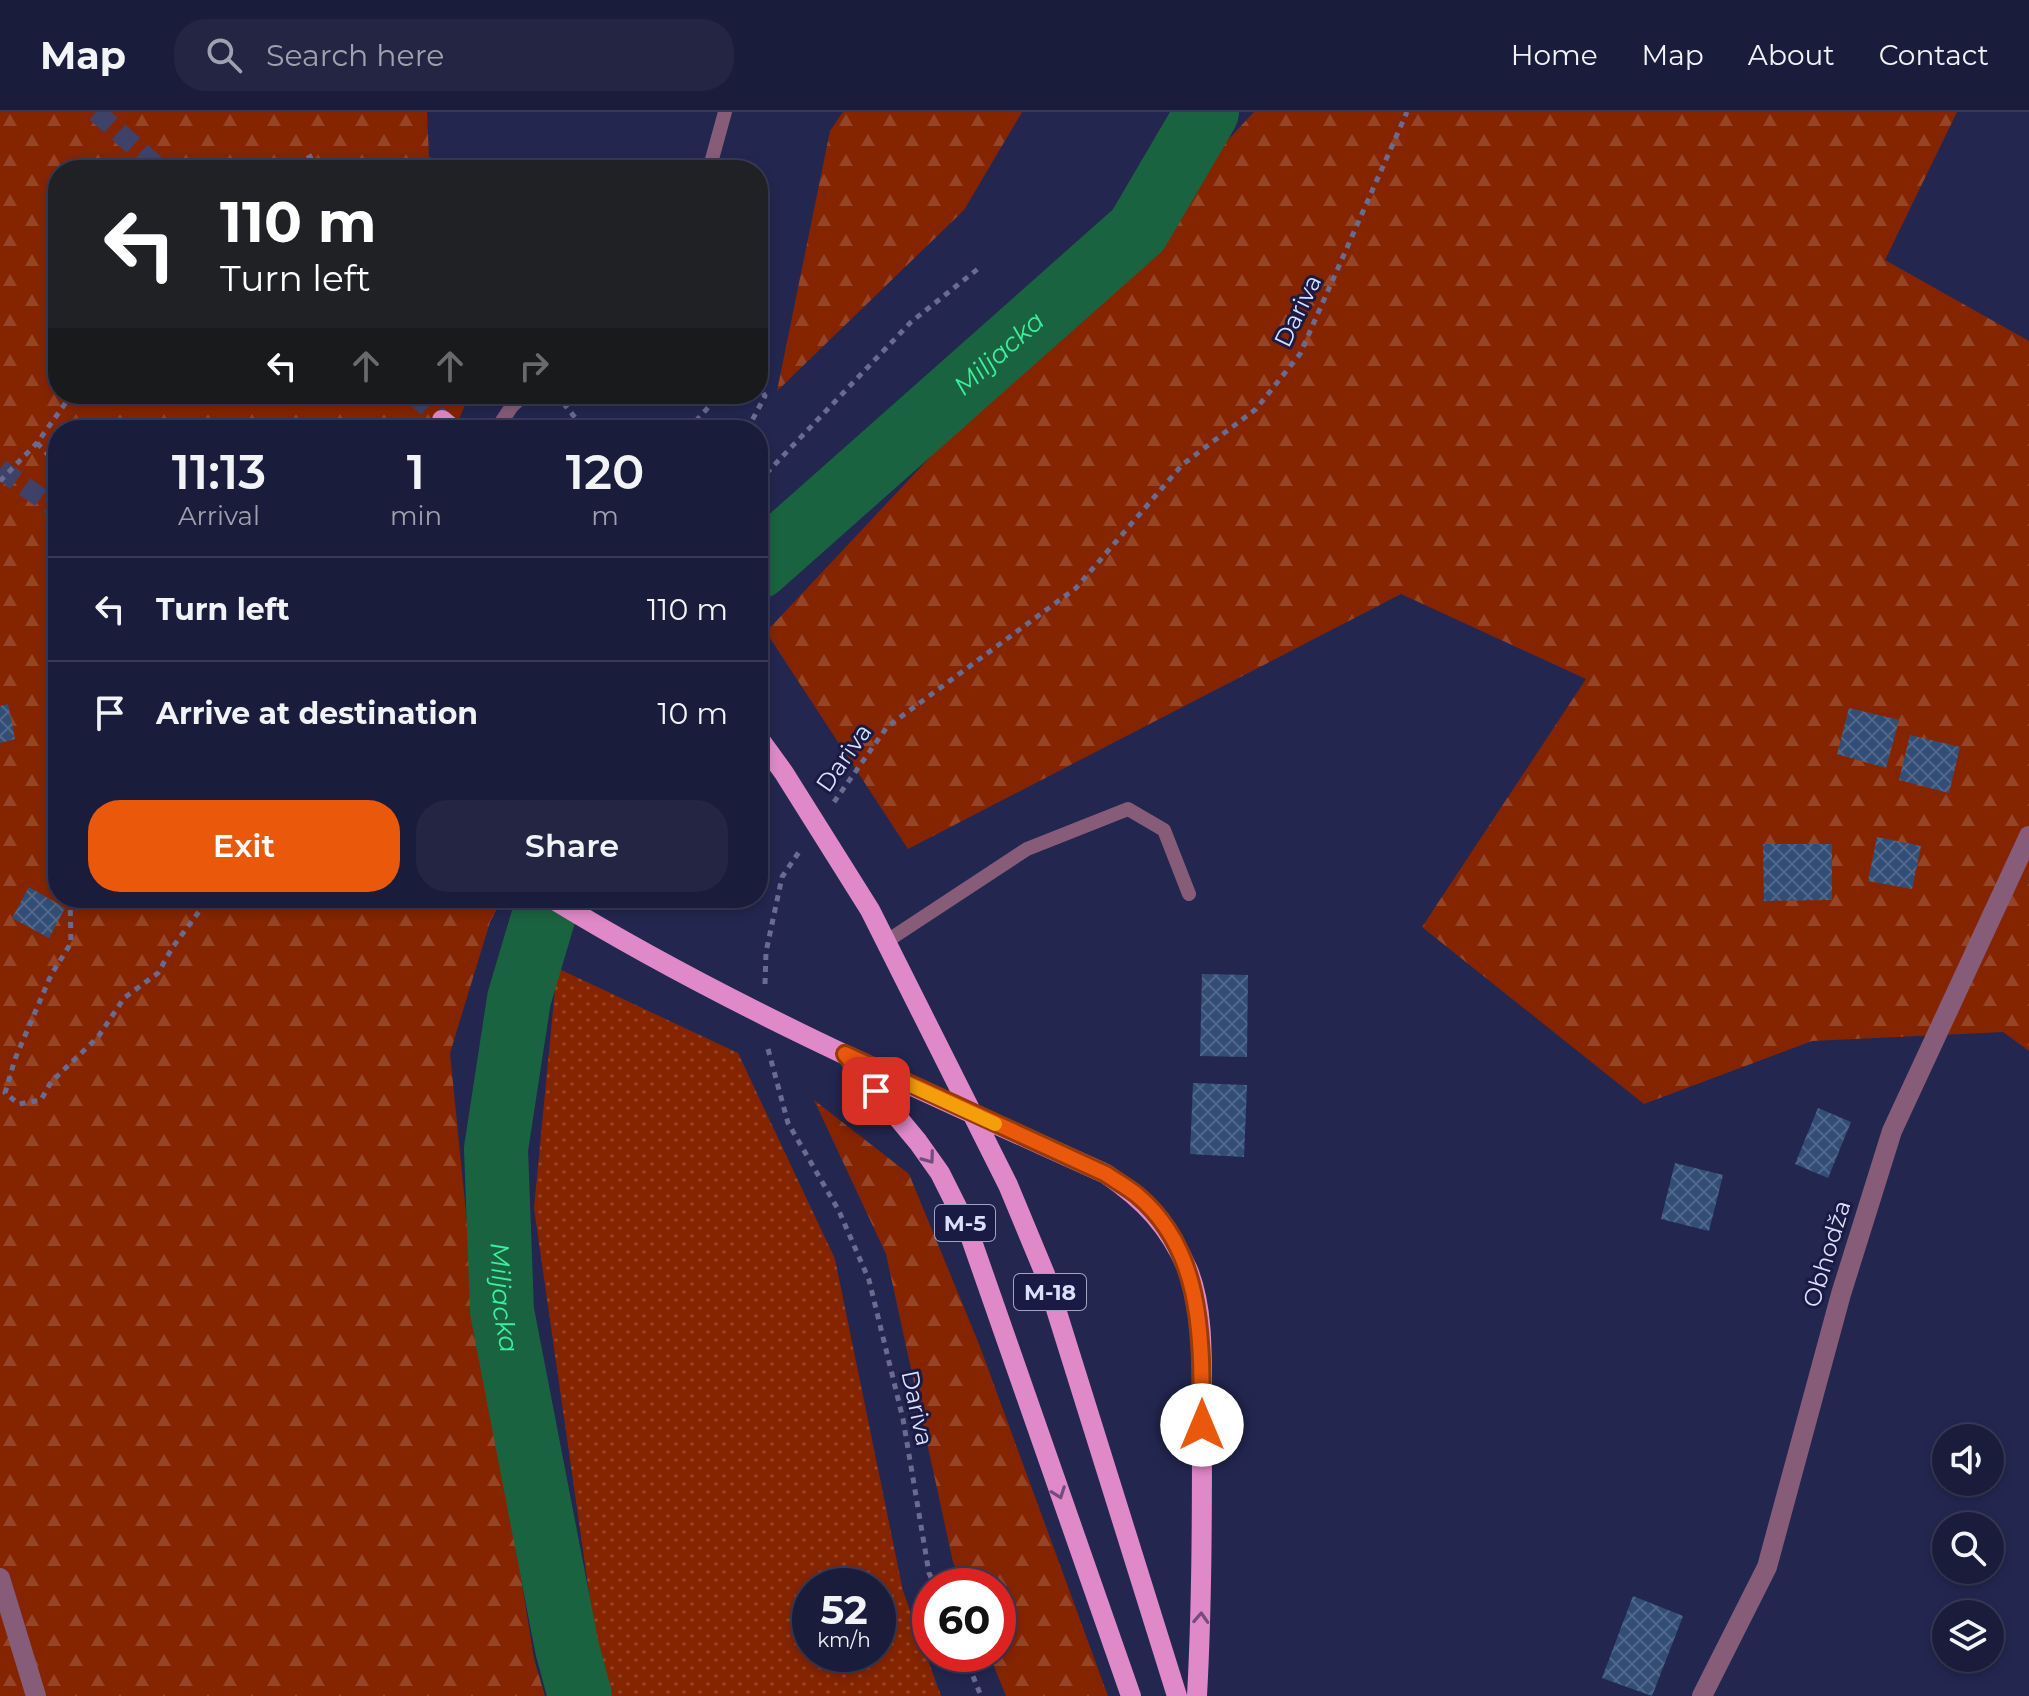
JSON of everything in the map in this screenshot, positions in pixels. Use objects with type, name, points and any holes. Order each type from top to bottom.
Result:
[{"type":"main road","name":"M-18","points":[[768,751],[870,910],[1008,1185],[1045,1274],[1177,1696]]},
{"type":"main road","name":"M-5","points":[[567,908],[713,990],[1106,1174],[1138,1196],[1164,1226],[1189,1271],[1201,1330],[1203,1584],[1197,1696]]},
{"type":"main road","name":"M-5","points":[[845,1054],[892,1109],[940,1173],[967,1227],[1131,1696]]},
{"type":"street","name":"Obhodža","points":[[1702,1696],[1767,1567],[1841,1294],[1892,1131],[2029,836]]},
{"type":"street","points":[[0,1578],[36,1696]]},
{"type":"lane","points":[[712,160],[725,112]]},
{"type":"lane","points":[[887,941],[1027,849],[1128,809],[1164,830],[1189,894]]},
{"type":"path","name":"Dariva","points":[[826,814],[887,727],[1076,588],[1182,465],[1256,409],[1300,354],[1407,112]]},
{"type":"path","points":[[304,160],[315,154]]},
{"type":"path","points":[[768,472],[911,322],[979,268]]},
{"type":"path","points":[[564,404],[577,420]]},
{"type":"path","points":[[697,420],[711,404]]},
{"type":"path","points":[[0,481],[48,428]]},
{"type":"path","points":[[37,443],[48,455]]},
{"type":"path","points":[[765,992],[766,952],[782,877],[808,839]]},
{"type":"path","points":[[70,908],[71,943],[51,975],[15,1059],[5,1093],[19,1104],[41,1100],[51,1082],[98,1037],[124,998],[158,973],[202,908]]},
{"type":"path","name":"Dariva","points":[[768,1047],[788,1123],[839,1211],[869,1280],[903,1419],[928,1568]]},
{"type":"path","points":[[971,1672],[981,1696]]},
{"type":"green space","points":[[0,112],[427,112],[429,157],[439,160],[48,160],[48,404],[466,404],[458,420],[48,420],[48,908],[498,908],[490,922],[450,1053],[472,1273],[534,1659],[545,1696],[0,1696]]},
{"type":"green space","points":[[843,112],[1022,112],[964,210],[777,391],[830,131]]},
{"type":"green space","points":[[1254,112],[1957,112],[1885,260],[2029,341],[2029,1051],[2003,1032],[1812,1041],[1644,1104],[1422,927],[1586,679],[1401,594],[908,849],[768,635],[768,630]]},
{"type":"green space","points":[[557,968],[738,1053],[835,1259],[903,1591],[912,1616],[912,1672],[932,1672],[941,1696],[611,1696],[596,1641],[534,1208]]},
{"type":"green space","points":[[814,1100],[909,1174],[979,1344],[1108,1696],[1006,1696],[996,1672],[1016,1672],[1016,1568],[956,1568],[953,1562],[886,1254]]},
{"type":"building","points":[[8,704],[15,739],[0,743],[0,706]]},
{"type":"building","points":[[1849,708],[1899,720],[1886,768],[1837,754]]},
{"type":"building","points":[[1910,735],[1960,747],[1949,793],[1899,780]]},
{"type":"building","points":[[1877,837],[1921,846],[1912,889],[1868,881]]},
{"type":"building","points":[[1763,844],[1832,844],[1832,900],[1764,901]]},
{"type":"building","points":[[29,887],[48,898],[48,908],[65,908],[49,938],[12,918]]},
{"type":"building","points":[[1202,974],[1248,975],[1247,1057],[1200,1056]]},
{"type":"building","points":[[1193,1083],[1247,1085],[1244,1157],[1190,1154]]},
{"type":"building","points":[[1818,1108],[1851,1122],[1828,1178],[1795,1164]]},
{"type":"building","points":[[1675,1163],[1723,1175],[1709,1231],[1661,1219]]},
{"type":"building","points":[[1633,1596],[1683,1616],[1652,1696],[1602,1678]]},
{"type":"waterway","name":"Miljacka","points":[[768,558],[1138,230],[1207,112]]},
{"type":"waterway","name":"Miljacka","points":[[546,908],[519,999],[496,1149],[502,1311],[567,1648],[580,1696]]},
{"type":"tunnel","points":[[96,112],[150,160]]},
{"type":"tunnel","points":[[424,404],[442,420]]},
{"type":"tunnel","points":[[0,469],[48,503]]},
{"type":"slow traffic","points":[[882,1072],[995,1124]]},
{"type":"route","points":[[876,1091],[845,1054],[1106,1174],[1138,1196],[1164,1226],[1189,1271],[1201,1330],[1202,1425]]}]
